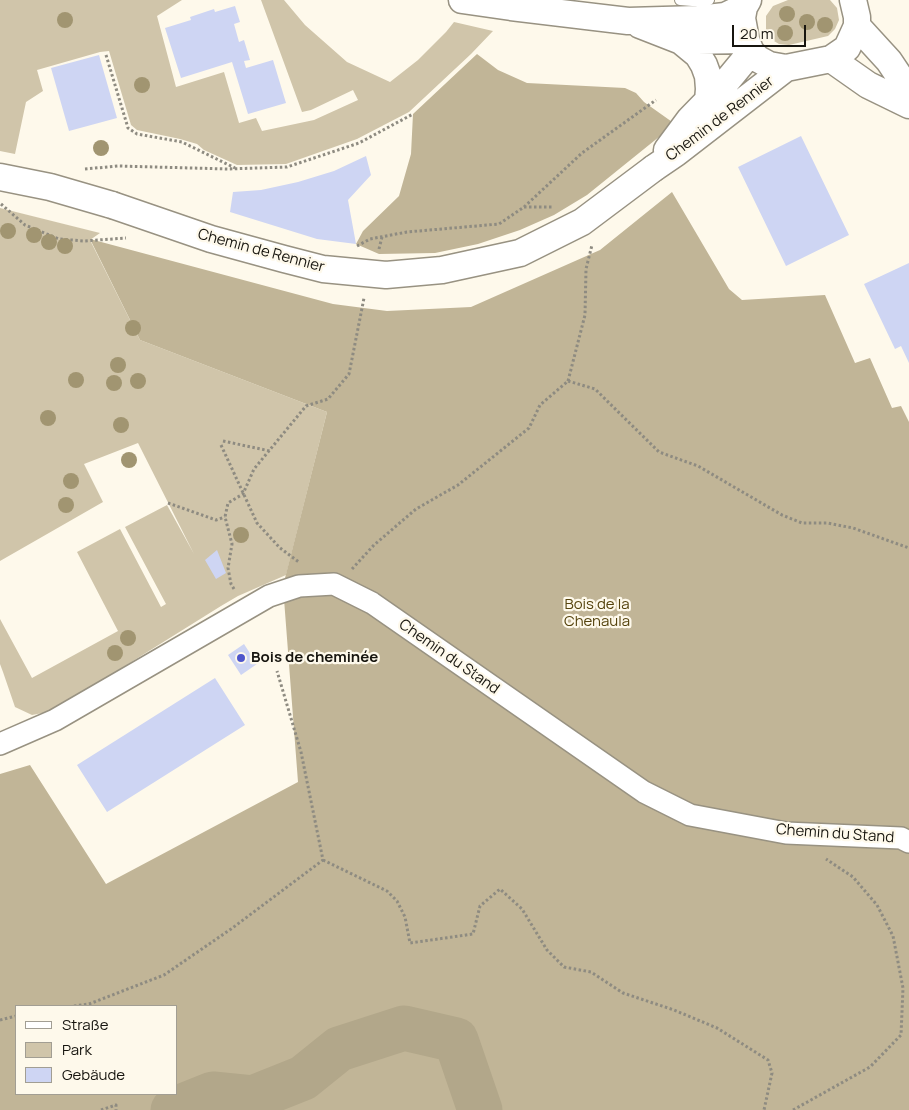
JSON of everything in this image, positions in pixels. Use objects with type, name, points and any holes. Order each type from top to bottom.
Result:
[{"type":"street","points":[[462,0],[563,7],[628,21],[681,41],[690,47],[704,65],[708,76],[708,101]]},
{"type":"street","points":[[746,3],[742,18],[748,46],[758,59],[769,65],[786,68],[831,59],[847,48],[857,26],[853,0]]},
{"type":"street","points":[[628,21],[698,19],[725,16],[746,3]]},
{"type":"street","points":[[857,26],[889,61],[909,91]]},
{"type":"street","points":[[681,41],[748,46]]},
{"type":"street","name":"Chemin de Rennier","points":[[654,168],[690,119],[708,101],[748,46]]},
{"type":"street","points":[[831,59],[868,85],[909,105]]},
{"type":"street","name":"Chemin de Rennier","points":[[0,177],[50,187],[112,205],[211,239],[323,269],[386,275],[442,270],[520,253],[582,222],[676,153],[786,68]]},
{"type":"street","points":[[0,744],[54,720],[269,596],[299,586],[334,584]]},
{"type":"street","name":"Chemin du Stand","points":[[334,584],[372,604],[644,792],[690,815],[786,833],[901,838],[909,842]]},
{"type":"lane","points":[[680,0],[706,2],[709,0]]},
{"type":"path","points":[[106,55],[128,128],[137,134],[182,142],[238,169]]},
{"type":"path","points":[[560,210],[550,207],[525,206],[582,153],[656,100]]},
{"type":"path","points":[[84,169],[118,166],[238,169],[287,167],[359,143],[413,114]]},
{"type":"path","points":[[334,584],[358,564],[374,544],[416,509],[458,485],[529,428],[540,405],[568,381],[585,315],[586,268],[593,245],[589,238]]},
{"type":"path","points":[[231,584],[228,568],[232,544],[225,517],[228,503],[243,494],[254,469],[306,406],[328,399],[349,374],[360,310]]},
{"type":"path","points":[[568,381],[595,389],[659,452],[698,466],[782,516],[802,523],[827,523],[853,528],[909,548]]},
{"type":"path","points":[[270,451],[222,443],[243,494],[258,523],[280,548],[301,564]]},
{"type":"path","points":[[168,502],[216,520],[225,517]]},
{"type":"path","points":[[277,671],[301,752],[323,860]]},
{"type":"path","points":[[793,1110],[870,1067],[901,1035],[903,988],[893,936],[877,904],[853,877],[820,855]]},
{"type":"path","points":[[82,1005],[89,1004],[164,975],[231,929],[323,860]]},
{"type":"path","points":[[323,860],[386,891],[397,902],[405,917],[410,943],[473,934],[480,906],[500,889],[522,909],[547,950],[564,967],[591,972],[623,993],[674,1010],[717,1028],[768,1060],[772,1072],[764,1110]]},
{"type":"path","points":[[0,1022],[6,1017],[15,1016]]},
{"type":"path","points":[[101,1110],[116,1105],[116,1110]]},
{"type":"green space","points":[[0,0],[182,0],[157,16],[176,87],[224,72],[239,123],[256,118],[262,131],[314,120],[358,100],[353,90],[311,110],[302,112],[261,0],[284,0],[305,25],[347,62],[390,82],[418,60],[454,22],[493,31],[409,112],[357,139],[286,164],[237,165],[204,150],[197,144],[137,130],[131,125],[109,51],[100,52],[37,70],[43,91],[26,102],[15,154],[0,151]]},
{"type":"green space","points":[[788,0],[830,0],[837,8],[839,20],[835,29],[828,36],[789,45],[779,44],[774,41],[766,30],[766,16],[773,6]]},
{"type":"green space","points":[[477,54],[498,70],[527,83],[625,88],[636,93],[644,102],[675,124],[587,195],[554,215],[520,230],[478,244],[435,253],[379,254],[356,244],[363,231],[399,196],[411,154],[413,114]]},
{"type":"green space","name":"Bois de la Chenaula","points":[[672,192],[729,289],[742,300],[825,295],[855,363],[870,358],[892,408],[901,406],[909,422],[909,1110],[0,1110],[0,774],[30,765],[106,884],[298,782],[283,586],[327,412],[140,340],[90,239],[333,304],[387,311],[471,307],[600,250]]},
{"type":"green space","points":[[0,208],[100,233],[90,240],[140,340],[327,412],[286,575],[238,596],[64,704],[48,712],[32,715],[15,707],[0,664],[0,619],[32,678],[118,631],[77,552],[120,529],[161,607],[166,604],[125,527],[167,505],[194,554],[138,443],[84,464],[103,502],[0,561]]},
{"type":"building","points":[[235,6],[240,22],[234,24],[239,42],[244,40],[250,60],[244,61],[246,68],[273,60],[286,103],[248,114],[232,62],[181,78],[165,28],[191,20],[190,17],[214,9],[215,12]]},
{"type":"building","points":[[99,55],[117,118],[69,131],[51,68]]},
{"type":"building","points":[[801,136],[849,235],[786,266],[738,167]]},
{"type":"building","points":[[366,156],[371,175],[348,200],[356,244],[317,239],[230,212],[233,192],[261,190],[298,182],[334,171]]},
{"type":"building","points":[[909,263],[909,363],[901,346],[895,349],[864,284]]},
{"type":"building","points":[[217,550],[226,573],[216,579],[205,560]]},
{"type":"building","points":[[244,644],[257,664],[241,675],[228,655]]},
{"type":"building","points":[[215,678],[245,725],[107,812],[77,765]]},
{"type":"waterway","points":[[173,1110],[213,1094],[253,1098],[303,1078],[339,1049],[404,1028],[456,1040],[480,1110]]},
{"type":"place","name":"Bois de cheminée","points":[[241,658]]}]
